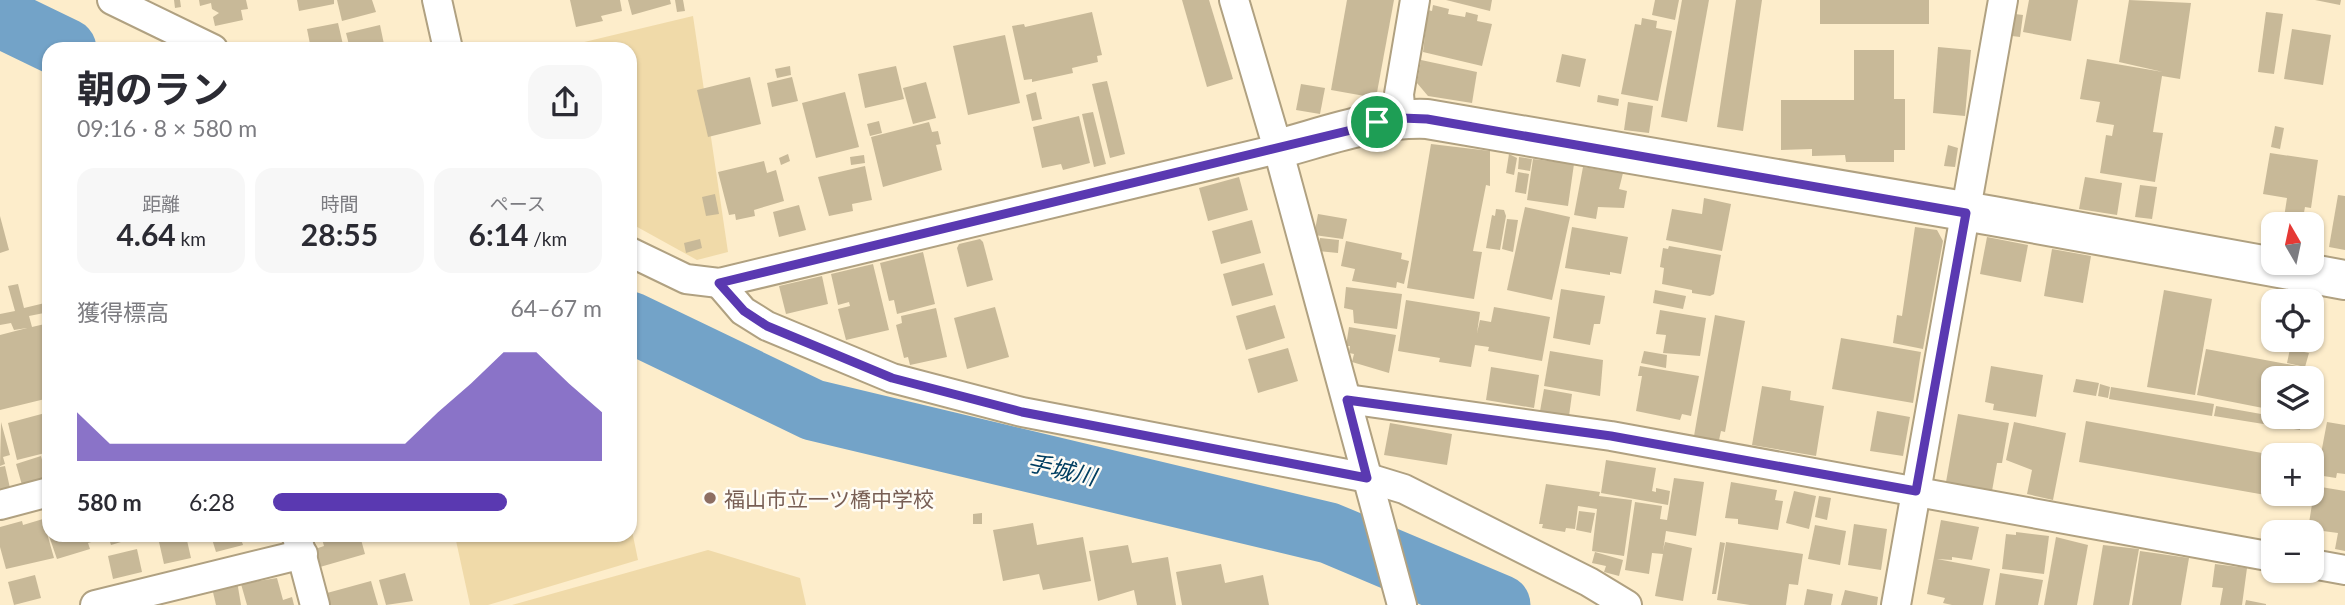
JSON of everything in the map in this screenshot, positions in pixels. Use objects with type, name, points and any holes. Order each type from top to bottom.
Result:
[{"type":"street","points":[[112,0],[199,42]]},
{"type":"street","points":[[437,0],[447,42]]},
{"type":"street","points":[[1234,0],[1278,149],[1402,603]]},
{"type":"street","points":[[1401,118],[1399,94],[1415,0]]},
{"type":"street","points":[[1896,605],[2003,0]]},
{"type":"street","points":[[637,255],[685,279],[719,283],[1401,118],[1427,119],[2345,280]]},
{"type":"street","points":[[719,283],[744,311],[767,326],[892,378],[1022,412],[1371,488],[1404,489],[1589,582],[1627,605]]},
{"type":"street","points":[[1347,400],[1611,436],[2261,554]]},
{"type":"street","points":[[0,505],[42,494]]},
{"type":"street","points":[[95,605],[300,545],[315,605]]},
{"type":"street","points":[[2324,566],[2345,570]]},
{"type":"shaded area","points":[[693,16],[728,252],[697,260],[637,227],[637,42],[584,42]]},
{"type":"shaded area","points":[[456,542],[634,542],[638,560],[488,605],[470,605]]},
{"type":"shaded area","points":[[708,550],[800,578],[806,605],[512,605]]},
{"type":"building","points":[[174,0],[180,0],[181,7],[175,8]]},
{"type":"building","points":[[199,0],[246,0],[248,9],[241,10],[243,20],[215,26],[213,17],[219,13],[212,9],[211,3],[200,6]]},
{"type":"building","points":[[297,0],[334,0],[334,4],[299,11]]},
{"type":"building","points":[[337,0],[372,0],[376,12],[342,21]]},
{"type":"building","points":[[570,0],[620,0],[622,11],[601,16],[603,21],[576,27]]},
{"type":"building","points":[[628,0],[670,0],[671,4],[632,15]]},
{"type":"building","points":[[675,0],[683,0],[685,11],[677,12]]},
{"type":"building","points":[[1182,0],[1209,0],[1233,79],[1207,87]]},
{"type":"building","points":[[1347,0],[1394,0],[1376,98],[1331,90]]},
{"type":"building","points":[[1446,0],[1492,0],[1490,11]]},
{"type":"building","points":[[1655,0],[1679,0],[1675,20],[1652,15]]},
{"type":"building","points":[[1682,0],[1709,0],[1687,122],[1661,117]]},
{"type":"building","points":[[1736,0],[1762,0],[1743,131],[1717,127]]},
{"type":"building","points":[[1820,0],[1929,0],[1929,24],[1820,24]]},
{"type":"building","points":[[2029,0],[2078,0],[2071,41],[2023,32]]},
{"type":"building","points":[[2129,0],[2191,3],[2180,79],[2162,76],[2153,132],[2163,133],[2155,182],[2100,173],[2106,135],[2112,136],[2114,125],[2096,122],[2100,102],[2080,99],[2087,59],[2163,72],[2119,62]]},
{"type":"building","points":[[2315,0],[2341,0],[2340,5]]},
{"type":"building","points":[[1433,5],[1449,9],[1448,14],[1465,17],[1466,12],[1478,15],[1477,21],[1492,24],[1482,66],[1423,52],[1428,10],[1432,11]]},
{"type":"building","points":[[1092,12],[1102,55],[1097,56],[1098,62],[1072,68],[1073,73],[1032,82],[1032,79],[1024,80],[1012,26],[1024,24],[1025,27]]},
{"type":"building","points":[[2266,12],[2283,14],[2274,74],[2258,72]]},
{"type":"building","points":[[2015,14],[2023,15],[2020,37],[2012,36]]},
{"type":"building","points":[[1642,18],[1657,21],[1656,28],[1672,31],[1658,101],[1621,94],[1635,24],[1641,25]]},
{"type":"building","points":[[338,23],[342,42],[310,42],[307,29]]},
{"type":"building","points":[[380,25],[384,42],[348,42],[346,33]]},
{"type":"building","points":[[2292,29],[2331,35],[2323,85],[2284,79]]},
{"type":"building","points":[[1005,35],[1020,103],[968,115],[953,46]]},
{"type":"building","points":[[1938,47],[1971,50],[1965,116],[1933,113]]},
{"type":"building","points":[[1854,50],[1894,50],[1894,99],[1905,99],[1905,150],[1894,150],[1894,162],[1846,162],[1845,155],[1812,156],[1812,149],[1781,150],[1781,100],[1854,100]]},
{"type":"building","points":[[1562,54],[1586,59],[1580,87],[1556,82]]},
{"type":"building","points":[[1421,60],[1477,72],[1472,103],[1428,96],[1417,83]]},
{"type":"building","points":[[790,66],[791,75],[777,78],[775,69]]},
{"type":"building","points":[[896,66],[904,99],[865,108],[858,74]]},
{"type":"building","points":[[750,77],[761,124],[708,137],[697,90]]},
{"type":"building","points":[[792,77],[798,101],[772,107],[767,83]]},
{"type":"building","points":[[1107,81],[1125,154],[1110,158],[1092,84]]},
{"type":"building","points":[[926,82],[936,118],[913,124],[903,88]]},
{"type":"building","points":[[1301,84],[1325,88],[1320,114],[1296,110]]},
{"type":"building","points":[[845,92],[859,147],[816,158],[802,103]]},
{"type":"building","points":[[1036,92],[1042,119],[1032,121],[1026,95]]},
{"type":"building","points":[[1598,95],[1619,99],[1618,106],[1597,102]]},
{"type":"building","points":[[1628,102],[1653,106],[1649,133],[1624,130]]},
{"type":"building","points":[[1093,112],[1106,164],[1094,167],[1082,114]]},
{"type":"building","points":[[1079,116],[1090,163],[1063,170],[1061,164],[1042,168],[1033,127]]},
{"type":"building","points":[[879,121],[882,133],[870,136],[867,124]]},
{"type":"building","points":[[929,122],[932,132],[938,131],[941,144],[936,145],[942,170],[883,187],[871,137]]},
{"type":"building","points":[[2275,126],[2284,128],[2280,149],[2271,147]]},
{"type":"building","points":[[1431,144],[1490,151],[1490,186],[1486,185],[1473,251],[1482,252],[1474,299],[1407,288]]},
{"type":"building","points":[[1948,145],[1958,148],[1955,167],[1944,166]]},
{"type":"building","points":[[2270,153],[2318,160],[2311,208],[2305,207],[2304,212],[2285,212],[2287,198],[2263,194]]},
{"type":"building","points":[[788,154],[790,161],[781,165],[779,158]]},
{"type":"building","points":[[1509,154],[1517,158],[1514,175],[1506,173]]},
{"type":"building","points":[[864,155],[865,163],[851,165],[850,157]]},
{"type":"building","points":[[1519,157],[1532,159],[1530,171],[1518,169]]},
{"type":"building","points":[[1533,159],[1574,164],[1568,206],[1527,200]]},
{"type":"building","points":[[764,161],[767,173],[776,170],[784,201],[754,210],[755,216],[736,220],[735,214],[729,215],[718,172]]},
{"type":"building","points":[[865,166],[872,200],[852,204],[853,211],[829,216],[818,177]]},
{"type":"building","points":[[1583,167],[1623,173],[1619,189],[1627,191],[1624,208],[1598,207],[1596,219],[1574,215]]},
{"type":"building","points":[[1518,172],[1529,174],[1526,194],[1515,192]]},
{"type":"building","points":[[1239,177],[1248,210],[1208,221],[1199,188]]},
{"type":"building","points":[[2085,177],[2122,183],[2117,215],[2079,209]]},
{"type":"building","points":[[2140,185],[2157,187],[2152,219],[2135,217]]},
{"type":"building","points":[[715,194],[719,214],[706,216],[702,197]]},
{"type":"building","points":[[2338,195],[2345,196],[2345,250],[2329,247]]},
{"type":"building","points":[[1704,198],[1731,204],[1722,251],[1666,240],[1672,209],[1702,214]]},
{"type":"building","points":[[799,205],[806,230],[779,237],[773,212]]},
{"type":"building","points":[[1525,207],[1570,217],[1552,300],[1507,290]]},
{"type":"building","points":[[1496,209],[1504,210],[1506,216],[1500,250],[1486,248],[1492,215],[1495,216]]},
{"type":"building","points":[[1318,214],[1347,219],[1343,239],[1314,235]]},
{"type":"building","points":[[0,216],[9,250],[0,253]]},
{"type":"building","points":[[1507,219],[1518,220],[1513,252],[1502,249]]},
{"type":"building","points":[[1252,220],[1261,253],[1221,264],[1212,231]]},
{"type":"building","points":[[1572,227],[1628,237],[1621,274],[1610,272],[1610,275],[1565,268]]},
{"type":"building","points":[[1915,227],[1937,230],[1943,241],[1923,349],[1893,343],[1897,315],[1902,316]]},
{"type":"building","points":[[1987,237],[2028,245],[2021,282],[1980,274]]},
{"type":"building","points":[[1320,238],[1339,240],[1338,253],[1318,251]]},
{"type":"building","points":[[700,239],[702,248],[686,253],[684,243]]},
{"type":"building","points":[[980,239],[993,280],[967,287],[957,248],[959,244]]},
{"type":"building","points":[[1346,241],[1402,253],[1401,259],[1409,261],[1404,284],[1397,282],[1396,288],[1352,281],[1355,269],[1341,266]]},
{"type":"building","points":[[1669,246],[1721,255],[1714,294],[1710,296],[1692,293],[1692,290],[1662,284],[1664,268],[1660,267],[1663,248],[1668,249]]},
{"type":"building","points":[[2052,249],[2091,256],[2083,303],[2044,296]]},
{"type":"building","points":[[923,252],[935,304],[897,314],[894,300],[889,301],[880,263]]},
{"type":"building","points":[[1264,263],[1273,295],[1232,306],[1223,274]]},
{"type":"building","points":[[873,264],[889,330],[846,340],[838,309],[850,306],[849,302],[838,305],[831,274]]},
{"type":"building","points":[[822,276],[828,304],[786,314],[779,286]]},
{"type":"building","points":[[18,284],[24,308],[42,304],[42,313],[29,316],[32,327],[42,325],[42,400],[0,410],[0,335],[27,328],[14,330],[11,323],[0,325],[0,314],[15,311],[8,286]]},
{"type":"building","points":[[1346,287],[1402,294],[1397,329],[1354,323],[1353,310],[1344,308]]},
{"type":"building","points":[[1561,289],[1605,296],[1600,324],[1594,324],[1590,345],[1553,338]]},
{"type":"building","points":[[1655,290],[1686,296],[1683,309],[1653,303]]},
{"type":"building","points":[[2164,290],[2212,299],[2195,395],[2147,387]]},
{"type":"building","points":[[1406,300],[1480,312],[1477,333],[1480,320],[1491,322],[1494,307],[1550,317],[1542,361],[1488,351],[1489,347],[1475,345],[1471,367],[1439,362],[1440,358],[1398,351]]},
{"type":"building","points":[[1275,305],[1285,338],[1246,350],[1236,316]]},
{"type":"building","points":[[995,307],[1009,357],[967,369],[954,318]]},
{"type":"building","points":[[936,308],[947,357],[910,365],[908,357],[904,358],[896,325],[902,323],[901,316]]},
{"type":"building","points":[[1660,310],[1706,318],[1700,356],[1663,353],[1666,335],[1656,334]]},
{"type":"building","points":[[1715,315],[1745,321],[1725,432],[1721,431],[1719,440],[1694,436]]},
{"type":"building","points":[[1349,327],[1396,335],[1389,373],[1352,362],[1354,354],[1349,353],[1350,346],[1346,346]]},
{"type":"building","points":[[1841,338],[1921,352],[1913,403],[1832,389]]},
{"type":"building","points":[[1288,348],[1298,381],[1258,393],[1248,359]]},
{"type":"building","points":[[2206,349],[2298,366],[2261,366],[2261,408],[2197,395]]},
{"type":"building","points":[[1550,351],[1603,360],[1600,396],[1544,386]]},
{"type":"building","points":[[1644,351],[1667,355],[1666,368],[1641,363]]},
{"type":"building","points":[[2289,352],[2309,353],[2305,366],[2287,363]]},
{"type":"building","points":[[1640,366],[1699,376],[1691,416],[1682,414],[1680,420],[1636,411],[1642,376],[1638,376]]},
{"type":"building","points":[[1991,366],[2043,375],[2036,417],[1993,410],[1994,404],[1985,402]]},
{"type":"building","points":[[1491,367],[1539,375],[1534,408],[1486,400]]},
{"type":"building","points":[[2076,379],[2099,383],[2096,396],[2073,392]]},
{"type":"building","points":[[2100,384],[2110,387],[2108,398],[2098,396]]},
{"type":"building","points":[[1762,386],[1791,391],[1790,400],[1824,406],[1816,456],[1752,445]]},
{"type":"building","points":[[2111,387],[2214,404],[2212,416],[2109,399]]},
{"type":"building","points":[[1544,389],[1572,394],[1569,416],[1540,411]]},
{"type":"building","points":[[2216,406],[2261,414],[2261,424],[2214,416]]},
{"type":"building","points":[[1877,411],[1910,417],[1903,456],[1870,451]]},
{"type":"building","points":[[42,414],[42,454],[17,460],[8,423]]},
{"type":"building","points":[[1958,414],[2009,423],[2002,463],[1997,463],[1992,491],[1946,482]]},
{"type":"building","points":[[2086,421],[2261,453],[2261,494],[2079,462]]},
{"type":"building","points":[[1,422],[10,455],[3,457],[5,464],[0,466]]},
{"type":"building","points":[[2014,422],[2066,433],[2053,500],[2027,494],[2032,470],[2006,460]]},
{"type":"building","points":[[2327,422],[2345,425],[2345,474],[2337,473],[2336,478],[2324,476],[2323,443]]},
{"type":"building","points":[[1390,423],[1452,434],[1447,465],[1384,455]]},
{"type":"building","points":[[41,456],[42,479],[22,485],[16,464]]},
{"type":"building","points":[[1606,460],[1656,468],[1652,491],[1656,492],[1656,488],[1670,491],[1668,505],[1601,493]]},
{"type":"building","points":[[5,466],[10,488],[0,490],[0,467]]},
{"type":"building","points":[[1674,478],[1704,482],[1696,536],[1666,531],[1663,551],[1665,542],[1692,548],[1683,601],[1655,596],[1663,554],[1652,553],[1649,574],[1625,570],[1635,502],[1662,506],[1660,519],[1667,520]]},
{"type":"building","points":[[1731,482],[1777,490],[1775,500],[1783,501],[1778,530],[1738,524],[1738,519],[1725,518]]},
{"type":"building","points":[[1546,484],[1600,492],[1599,496],[1632,500],[1624,556],[1592,551],[1597,509],[1578,506],[1575,529],[1566,528],[1565,532],[1542,528],[1543,524],[1539,524]]},
{"type":"building","points":[[2324,488],[2345,491],[2345,551],[2335,549],[2338,533],[2324,531],[2324,520],[2309,520],[2312,506],[2324,506]]},
{"type":"building","points":[[1794,491],[1816,496],[1809,529],[1786,523]]},
{"type":"building","points":[[1819,496],[1831,498],[1827,520],[1815,517]]},
{"type":"building","points":[[1579,511],[1595,513],[1591,533],[1576,530]]},
{"type":"building","points":[[982,513],[982,524],[973,524],[973,514]]},
{"type":"building","points":[[42,519],[42,542],[49,542],[54,558],[6,569],[0,547],[0,527],[22,521],[23,525]]},
{"type":"building","points":[[1941,520],[1979,527],[1972,560],[1952,557],[1952,560],[1937,559],[1990,569],[1983,605],[1952,605],[1943,603],[1945,598],[1927,594]]},
{"type":"building","points":[[1033,523],[1037,545],[1083,537],[1091,581],[1043,590],[1039,574],[1003,581],[993,530]]},
{"type":"building","points":[[1854,524],[1887,529],[1881,570],[1848,565]]},
{"type":"building","points":[[1815,525],[1846,531],[1840,565],[1808,559]]},
{"type":"building","points":[[2016,532],[2049,536],[2044,574],[2002,569],[2006,534],[2016,535]]},
{"type":"building","points":[[2056,537],[2088,545],[2077,605],[2044,605]]},
{"type":"building","points":[[51,542],[91,542],[88,543],[90,549],[57,559]]},
{"type":"building","points":[[159,542],[187,542],[191,558],[164,564]]},
{"type":"building","points":[[213,542],[242,542],[243,545],[216,552]]},
{"type":"building","points":[[323,542],[362,542],[365,554],[320,567],[315,549],[324,546]]},
{"type":"building","points":[[1720,542],[1725,543],[1716,594],[1712,594]]},
{"type":"building","points":[[1726,542],[1803,554],[1798,585],[1789,584],[1786,605],[1750,605],[1717,600]]},
{"type":"building","points":[[1128,545],[1132,563],[1168,557],[1176,605],[1137,605],[1134,590],[1098,601],[1089,551]]},
{"type":"building","points":[[2103,545],[2139,549],[2129,605],[2093,605]]},
{"type":"building","points":[[137,549],[142,572],[113,579],[108,556]]},
{"type":"building","points":[[2140,551],[2189,558],[2181,605],[2132,605]]},
{"type":"building","points":[[1595,552],[1623,560],[1619,576],[1604,572],[1606,566],[1592,563]]},
{"type":"building","points":[[1221,564],[1225,583],[1263,575],[1269,605],[1182,605],[1176,572]]},
{"type":"building","points":[[2215,564],[2247,568],[2242,605],[2220,605],[2223,588],[2212,587]]},
{"type":"building","points":[[405,573],[413,601],[386,605],[379,580]]},
{"type":"building","points":[[2000,573],[2043,580],[2038,605],[1995,605]]},
{"type":"building","points":[[35,575],[41,598],[14,605],[8,582]]},
{"type":"building","points":[[277,578],[283,600],[292,597],[294,605],[247,605],[241,584]]},
{"type":"building","points":[[237,581],[241,605],[216,605],[212,588]]},
{"type":"building","points":[[371,581],[378,605],[330,605],[327,593]]},
{"type":"building","points":[[1807,589],[1833,594],[1831,605],[1804,605]]},
{"type":"building","points":[[1845,590],[1878,597],[1877,605],[1841,605]]},
{"type":"building","points":[[2246,600],[2266,604],[2266,605],[2245,605]]},
{"type":"waterway","name":"手城川","points":[[0,17],[52,42]]},
{"type":"waterway","name":"手城川","points":[[637,325],[813,410],[1329,533],[1500,605]]},
{"type":"place","name":"福山市立一ツ橋中学校","points":[[710,498]]},
{"type":"route","points":[[1401,118],[1427,119],[1966,213],[1916,491],[1611,436],[1347,400],[1367,478],[1022,412],[892,378],[767,326],[744,311],[719,283],[1278,149],[1377,122],[1401,118]]}]
